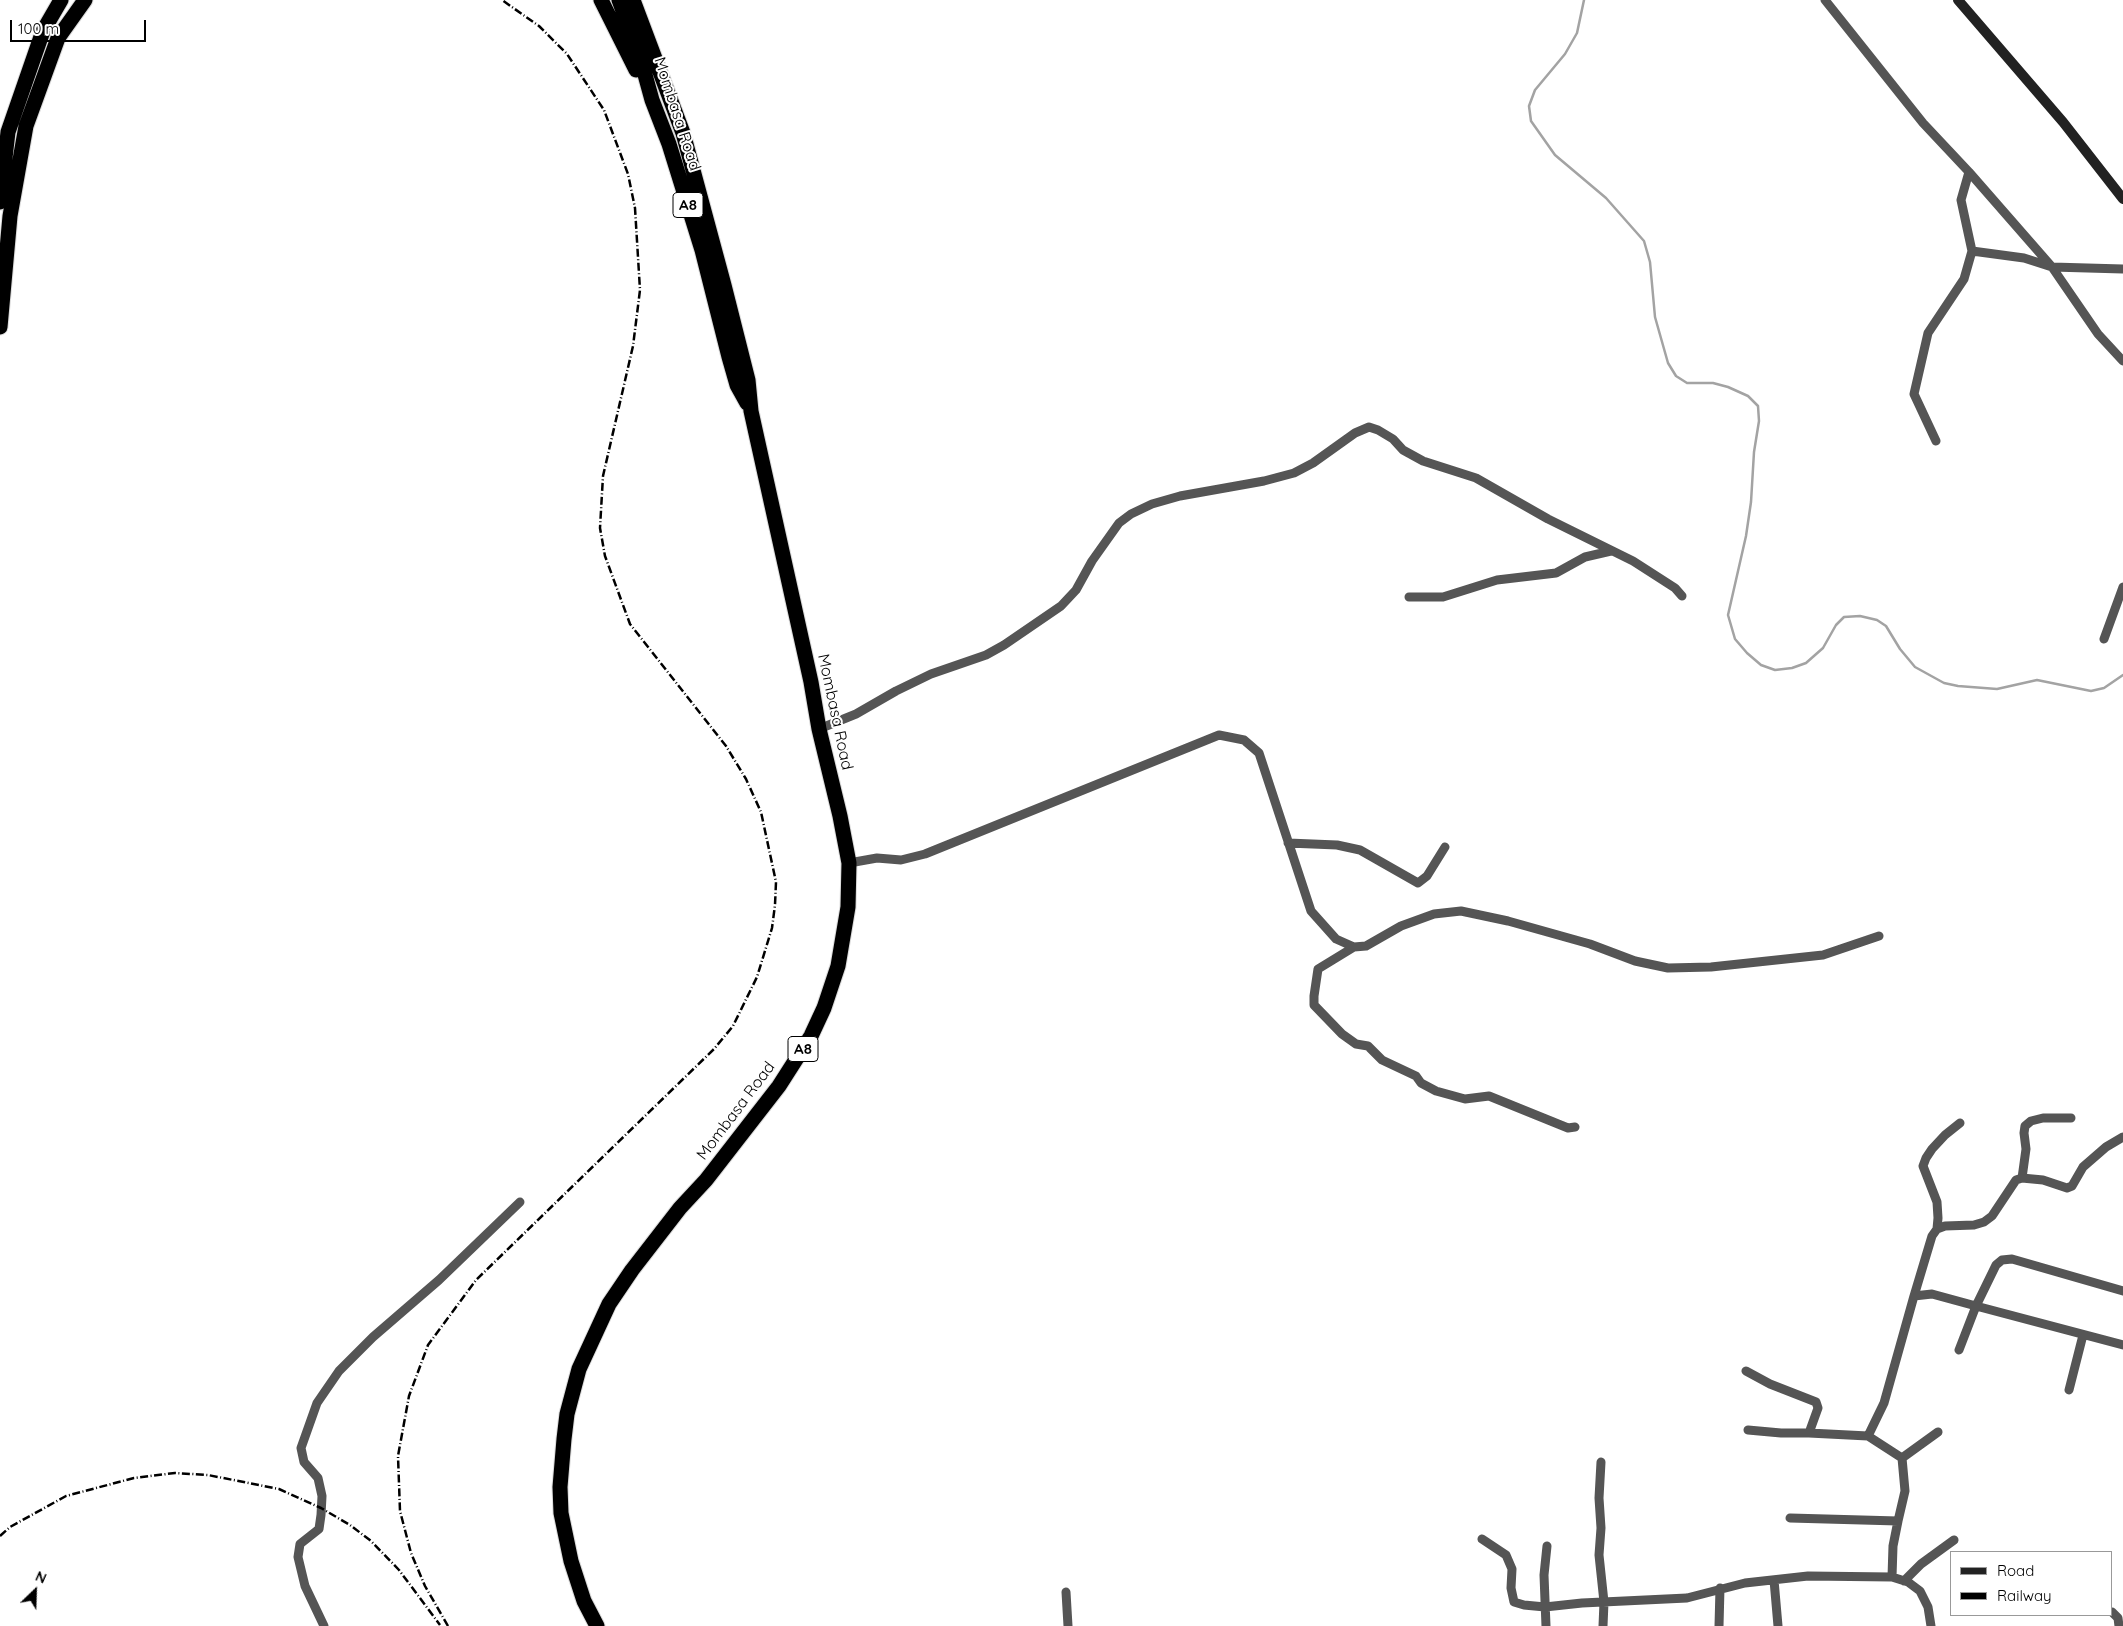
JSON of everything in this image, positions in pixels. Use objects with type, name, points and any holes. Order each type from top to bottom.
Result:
[{"type":"highway","points":[[0,202],[8,132],[43,31],[61,0]]},
{"type":"highway","points":[[0,327],[10,216],[26,126],[58,38],[85,0]]},
{"type":"highway","points":[[601,0],[652,100]]},
{"type":"highway","name":"Mombasa Road","points":[[619,0],[641,60],[652,100],[669,144],[702,250],[737,385],[751,411]]},
{"type":"highway","name":"Mombasa Road","points":[[597,1626],[584,1601],[570,1560],[561,1513],[560,1487],[564,1439],[570,1398],[579,1369],[609,1304],[632,1270],[773,1094],[811,1036],[824,1008],[838,966],[848,907],[849,863],[751,411],[748,380],[692,166],[682,133],[633,0]]},
{"type":"main road","points":[[1958,0],[2063,122],[2123,199]]},
{"type":"street","points":[[1825,0],[1923,123],[1969,172],[2052,267],[2098,334],[2123,361]]},
{"type":"street","points":[[1936,441],[1914,394],[1928,333],[1964,279],[1972,251],[1961,200],[1969,172]]},
{"type":"street","points":[[1972,251],[2024,258],[2052,267],[2123,269]]},
{"type":"street","points":[[819,729],[856,714],[931,674],[986,655],[1004,646],[1061,606],[1076,590],[1092,561],[1119,523],[1131,514],[1152,504],[1180,496],[1264,481],[1294,473],[1313,463],[1356,433],[1369,427],[1378,430],[1393,440],[1403,450],[1423,460],[1476,478],[1548,519],[1633,561],[1675,588],[1682,596]]},
{"type":"street","points":[[1409,596],[1443,597],[1497,580],[1556,573],[1585,557],[1611,551]]},
{"type":"street","points":[[2104,639],[2123,587]]},
{"type":"street","points":[[849,863],[877,858],[901,860],[925,854],[1021,813],[1220,735],[1249,742],[1259,754],[1311,911],[1336,939],[1354,947]]},
{"type":"street","points":[[1288,843],[1338,845],[1360,850],[1418,883],[1427,876],[1445,847]]},
{"type":"street","points":[[1575,1127],[1568,1128],[1489,1096],[1465,1099],[1436,1091],[1421,1084],[1416,1076],[1382,1060],[1368,1046],[1356,1044],[1342,1034],[1314,1005],[1318,969],[1354,947],[1366,946],[1401,926],[1434,914],[1461,911],[1508,921],[1590,944],[1635,961],[1668,968],[1711,967],[1823,956],[1879,936]]},
{"type":"street","points":[[2022,1178],[2026,1149],[2025,1126],[2031,1120],[2071,1118]]},
{"type":"street","points":[[1868,1436],[1884,1403],[1932,1236],[1937,1229],[1937,1202],[1923,1166],[1932,1149],[1945,1134],[1960,1123]]},
{"type":"street","points":[[1937,1229],[1945,1226],[1974,1225],[1984,1222],[1992,1216],[2016,1180],[2022,1178],[2043,1180],[2067,1188],[2072,1186],[2083,1167],[2106,1147],[2123,1137]]},
{"type":"street","points":[[324,1626],[305,1586],[298,1557],[300,1544],[319,1529],[322,1496],[318,1478],[304,1462],[301,1448],[317,1403],[339,1371],[373,1337],[439,1280],[520,1202]]},
{"type":"street","points":[[1959,1350],[1976,1306],[1996,1266],[2002,1260],[2012,1259],[2123,1291]]},
{"type":"street","points":[[1914,1296],[1932,1294],[2123,1345]]},
{"type":"street","points":[[2069,1390],[2083,1335]]},
{"type":"street","points":[[1746,1371],[1770,1384],[1816,1402],[1818,1408],[1809,1433]]},
{"type":"street","points":[[1748,1430],[1868,1436],[1902,1458]]},
{"type":"street","points":[[1902,1458],[1938,1432]]},
{"type":"street","points":[[1892,1577],[1893,1546],[1905,1491],[1902,1458]]},
{"type":"street","points":[[1601,1462],[1599,1555],[1604,1602],[1603,1626]]},
{"type":"street","points":[[1790,1518],[1898,1521]]},
{"type":"street","points":[[1482,1539],[1506,1555],[1512,1569],[1511,1588],[1514,1602],[1524,1605],[1545,1607],[1686,1598],[1720,1588],[1808,1576],[1892,1577],[1915,1586],[1925,1599],[1930,1614],[1931,1626]]},
{"type":"street","points":[[1904,1581],[1920,1564],[1954,1540]]},
{"type":"street","points":[[1546,1626],[1544,1574],[1547,1546]]},
{"type":"street","points":[[1774,1580],[1778,1626]]},
{"type":"street","points":[[1720,1588],[1720,1626]]},
{"type":"street","points":[[1066,1592],[1068,1626]]},
{"type":"street","points":[[2113,1613],[2121,1625]]},
{"type":"waterway","points":[[1584,0],[1577,33],[1565,54],[1535,90],[1529,106],[1531,121],[1555,155],[1606,198],[1644,241],[1650,262],[1655,317],[1668,363],[1676,376],[1687,383],[1713,383],[1728,387],[1748,396],[1758,406],[1759,421],[1754,452],[1751,502],[1746,536],[1728,615],[1735,639],[1761,665],[1775,670],[1792,668],[1806,663],[1823,648],[1836,625],[1844,617],[1860,616],[1877,620],[1886,626],[1900,649],[1915,667],[1944,683],[1997,689],[2037,680],[2091,691],[2104,688],[2123,675]]},
{"type":"railway","points":[[448,1626],[425,1586],[411,1553],[400,1511],[398,1456],[409,1396],[428,1345],[476,1280],[714,1049],[733,1026],[757,977],[772,928],[776,882],[761,812],[746,779],[726,746],[630,624],[605,556],[600,528],[603,476],[633,346],[640,290],[635,208],[628,174],[604,110],[567,54],[539,26],[502,0]]},
{"type":"railway","points":[[0,1536],[10,1527],[66,1496],[134,1478],[175,1473],[208,1475],[279,1489],[321,1508],[350,1525],[371,1541],[399,1570],[440,1625]]}]
